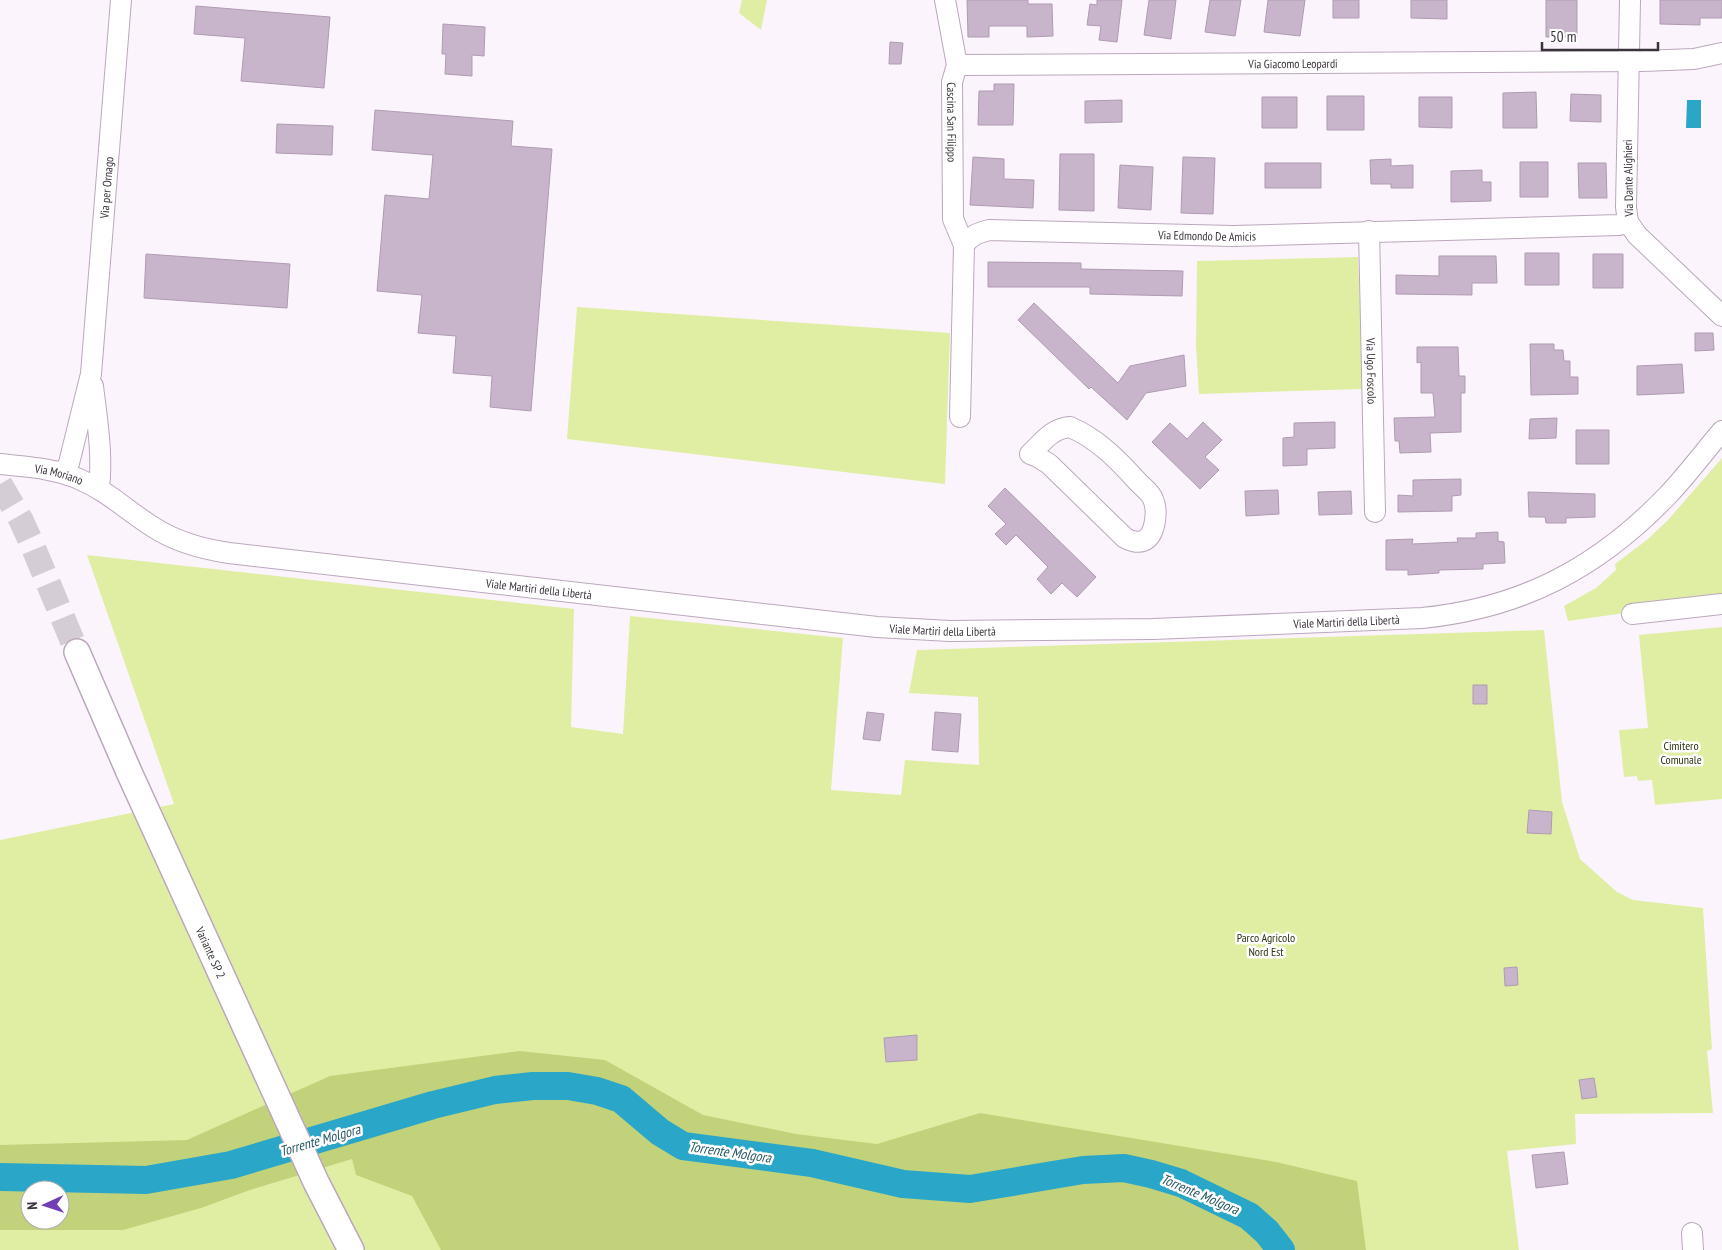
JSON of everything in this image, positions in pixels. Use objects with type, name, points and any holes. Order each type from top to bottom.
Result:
[{"type":"main road","name":"Variante SP 2","points":[[77,652],[129,772],[316,1182],[351,1250]]},
{"type":"street","name":"Via per Ornago","points":[[64,473],[69,463],[91,374],[121,0]]},
{"type":"street","name":"Cascina San Filippo","points":[[945,0],[957,65],[952,82],[954,219],[964,245]]},
{"type":"street","name":"Via Dante Alighieri","points":[[1630,0],[1626,208],[1628,222],[1637,235],[1722,316]]},
{"type":"street","name":"Via Giacomo Leopardi","points":[[957,65],[1694,59],[1722,53]]},
{"type":"street","name":"Via Edmondo De Amicis","points":[[964,245],[969,238],[989,230],[1233,236],[1619,225],[1628,222]]},
{"type":"street","name":"Via Ugo Foscolo","points":[[1369,231],[1375,512]]},
{"type":"street","points":[[960,418],[964,245]]},
{"type":"street","name":"Via per Ornago","points":[[91,374],[107,493]]},
{"type":"street","points":[[1070,427],[1081,432],[1113,454],[1153,497],[1156,514],[1152,531],[1142,542],[1131,541],[1125,538],[1049,464],[1030,454],[1055,431],[1061,428],[1070,427]]},
{"type":"street","name":"Viale Martiri della Libertà","points":[[107,493],[166,535],[192,545],[216,551],[877,627],[950,631],[1153,629],[1398,620],[1452,615],[1506,602],[1544,587],[1571,573],[1616,542],[1660,504],[1722,431]]},
{"type":"street","name":"Via Moriano","points":[[0,464],[42,468],[64,473],[107,493]]},
{"type":"street","points":[[1632,614],[1722,604]]},
{"type":"green space","points":[[742,0],[767,0],[761,30],[739,13]]},
{"type":"green space","points":[[1358,257],[1363,389],[1199,394],[1196,346],[1197,261]]},
{"type":"green space","points":[[577,307],[950,333],[945,484],[567,439]]},
{"type":"green space","points":[[1722,458],[1722,595],[1624,608],[1625,613],[1568,621],[1564,606],[1596,588],[1616,570],[1615,564],[1648,539],[1668,520]]},
{"type":"green space","name":"Parco Agricolo Nord Est","points":[[87,555],[574,609],[571,727],[623,734],[630,616],[843,638],[831,790],[901,795],[905,760],[979,765],[978,697],[909,693],[917,650],[1544,630],[1562,802],[1580,859],[1617,892],[1633,900],[1703,908],[1712,1049],[1707,1051],[1713,1113],[1575,1114],[1576,1144],[1507,1151],[1519,1250],[0,1250],[0,840],[174,804]]},
{"type":"green space","name":"Cimitero Comunale","points":[[1722,627],[1722,799],[1655,805],[1652,780],[1638,781],[1637,776],[1624,777],[1619,730],[1648,728],[1639,635]]},
{"type":"green space","points":[[520,1051],[605,1060],[703,1115],[796,1134],[877,1144],[980,1113],[1276,1162],[1357,1181],[1366,1250],[441,1250],[412,1196],[356,1175],[352,1159],[250,1190],[201,1208],[123,1230],[70,1230],[70,1180],[20,1180],[20,1230],[0,1230],[0,1145],[187,1140],[330,1076]]},
{"type":"water","points":[[1687,100],[1701,100],[1701,128],[1686,128]]},
{"type":"building","points":[[967,0],[1028,0],[1028,4],[1052,4],[1053,36],[1027,37],[1027,26],[989,26],[989,37],[968,37]]},
{"type":"building","points":[[1097,0],[1122,0],[1117,42],[1099,40],[1101,26],[1087,25],[1090,4],[1097,5]]},
{"type":"building","points":[[1149,0],[1176,0],[1171,39],[1144,35]]},
{"type":"building","points":[[1210,0],[1241,0],[1235,36],[1205,32]]},
{"type":"building","points":[[1268,0],[1305,0],[1300,36],[1264,32]]},
{"type":"building","points":[[1333,0],[1359,0],[1359,18],[1333,18]]},
{"type":"building","points":[[1411,0],[1447,0],[1447,19],[1411,18]]},
{"type":"building","points":[[1546,0],[1577,0],[1577,37],[1546,37]]},
{"type":"building","points":[[1660,0],[1722,0],[1722,18],[1700,18],[1700,25],[1660,24]]},
{"type":"building","points":[[196,6],[330,17],[324,88],[241,81],[245,38],[194,34]]},
{"type":"building","points":[[443,24],[485,27],[484,56],[472,55],[472,76],[445,74],[446,54],[442,54]]},
{"type":"building","points":[[890,42],[903,43],[901,64],[889,64]]},
{"type":"building","points":[[994,84],[1014,84],[1013,125],[978,125],[979,91],[994,91]]},
{"type":"building","points":[[1536,92],[1537,128],[1503,128],[1503,93]]},
{"type":"building","points":[[1571,94],[1601,95],[1601,122],[1570,121]]},
{"type":"building","points":[[1327,96],[1364,96],[1364,130],[1327,130]]},
{"type":"building","points":[[1262,97],[1297,97],[1297,128],[1262,128]]},
{"type":"building","points":[[1419,97],[1452,97],[1452,128],[1419,127]]},
{"type":"building","points":[[1122,100],[1122,122],[1085,123],[1085,101]]},
{"type":"building","points":[[375,110],[513,121],[511,146],[552,149],[531,411],[490,407],[492,376],[453,373],[456,336],[418,333],[422,295],[377,291],[385,195],[429,199],[433,155],[372,150]]},
{"type":"building","points":[[277,124],[333,126],[332,155],[276,153]]},
{"type":"building","points":[[1060,154],[1094,154],[1094,211],[1059,210]]},
{"type":"building","points":[[973,157],[1004,159],[1004,179],[1034,180],[1033,208],[970,205]]},
{"type":"building","points":[[1183,157],[1215,158],[1213,214],[1181,213]]},
{"type":"building","points":[[1391,159],[1391,166],[1413,165],[1413,188],[1391,188],[1391,184],[1371,184],[1370,160]]},
{"type":"building","points":[[1520,162],[1548,162],[1548,197],[1520,197]]},
{"type":"building","points":[[1265,163],[1321,163],[1321,188],[1265,188]]},
{"type":"building","points":[[1578,163],[1606,163],[1607,198],[1579,198]]},
{"type":"building","points":[[1120,165],[1153,167],[1151,210],[1118,208]]},
{"type":"building","points":[[1482,170],[1482,182],[1491,182],[1491,201],[1451,202],[1451,171]]},
{"type":"building","points":[[1525,253],[1559,253],[1559,285],[1525,285]]},
{"type":"building","points":[[146,254],[290,264],[287,308],[144,298]]},
{"type":"building","points":[[1593,254],[1623,254],[1623,288],[1593,288]]},
{"type":"building","points":[[1439,256],[1496,256],[1497,283],[1472,283],[1472,295],[1396,294],[1396,275],[1439,276]]},
{"type":"building","points":[[988,262],[1081,263],[1081,269],[1183,271],[1182,296],[1090,294],[1090,287],[988,287]]},
{"type":"building","points":[[1034,303],[1118,383],[1130,366],[1184,355],[1186,386],[1146,393],[1127,420],[1091,387],[1089,389],[1018,320]]},
{"type":"building","points":[[1695,333],[1713,333],[1714,350],[1695,351]]},
{"type":"building","points":[[1530,344],[1554,344],[1554,350],[1563,350],[1564,361],[1570,361],[1570,377],[1578,377],[1578,394],[1531,395]]},
{"type":"building","points":[[1417,347],[1458,347],[1459,376],[1465,376],[1465,393],[1461,393],[1461,432],[1430,433],[1431,452],[1400,453],[1399,441],[1395,441],[1394,418],[1435,417],[1433,393],[1421,393],[1421,362],[1417,363]]},
{"type":"building","points":[[1682,364],[1684,393],[1637,395],[1637,366]]},
{"type":"building","points":[[1557,418],[1556,438],[1529,439],[1530,419]]},
{"type":"building","points":[[1203,422],[1222,440],[1205,457],[1219,470],[1200,489],[1152,442],[1170,423],[1187,439]]},
{"type":"building","points":[[1335,422],[1335,448],[1307,449],[1307,465],[1283,466],[1283,438],[1294,437],[1294,423]]},
{"type":"building","points":[[1576,430],[1609,430],[1609,464],[1576,464]]},
{"type":"building","points":[[1461,479],[1461,495],[1452,496],[1452,511],[1398,512],[1398,495],[1413,496],[1413,480]]},
{"type":"building","points":[[1005,488],[1096,577],[1077,597],[1062,583],[1051,594],[1037,579],[1048,567],[1016,535],[1006,545],[995,534],[1006,524],[988,506]]},
{"type":"building","points":[[1278,490],[1279,514],[1246,516],[1245,491]]},
{"type":"building","points":[[1351,491],[1352,514],[1319,515],[1318,492]]},
{"type":"building","points":[[1528,492],[1595,494],[1595,517],[1566,518],[1566,523],[1546,523],[1545,517],[1529,517]]},
{"type":"building","points":[[1498,532],[1498,541],[1504,542],[1505,563],[1483,564],[1483,569],[1439,570],[1439,573],[1408,575],[1408,570],[1386,570],[1386,540],[1413,539],[1412,544],[1458,542],[1457,538],[1476,538],[1476,533]]},
{"type":"building","points":[[1473,685],[1487,685],[1487,704],[1473,704]]},
{"type":"building","points":[[867,712],[884,714],[880,741],[863,739]]},
{"type":"building","points":[[935,712],[961,714],[958,752],[932,750]]},
{"type":"building","points":[[1529,810],[1552,812],[1551,834],[1527,833]]},
{"type":"building","points":[[1517,967],[1518,985],[1505,986],[1504,968]]},
{"type":"building","points":[[917,1035],[917,1060],[886,1062],[884,1038]]},
{"type":"building","points":[[1594,1078],[1597,1097],[1582,1099],[1579,1080]]},
{"type":"building","points":[[1564,1152],[1568,1184],[1536,1188],[1532,1155]]},
{"type":"waterway","name":"Torrente Molgora","points":[[0,1177],[146,1180],[231,1165],[433,1105],[495,1090],[533,1086],[568,1086],[597,1091],[621,1099],[660,1132],[683,1146],[812,1163],[903,1184],[970,1189],[1083,1170],[1124,1168],[1151,1174],[1181,1183],[1249,1216],[1267,1232],[1281,1250]]},
{"type":"tunnel","points":[[0,484],[21,520],[77,652]]}]
